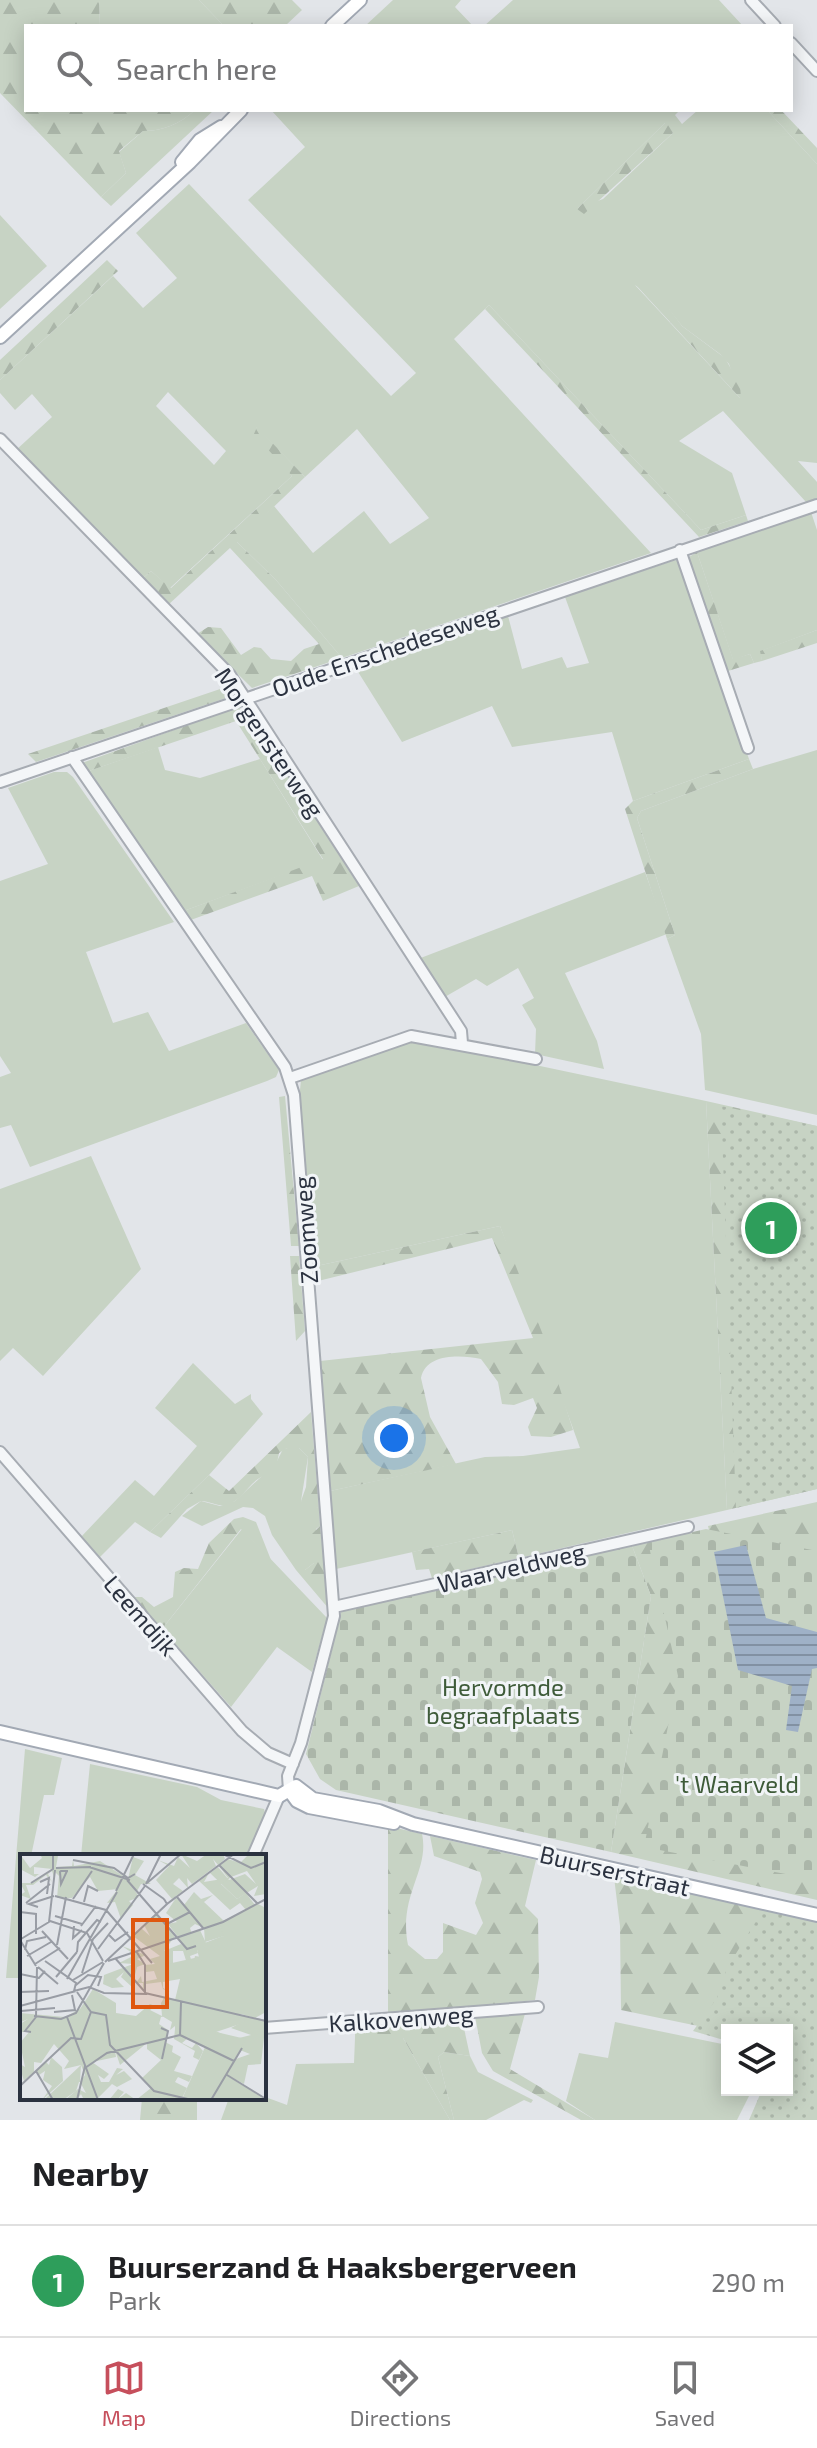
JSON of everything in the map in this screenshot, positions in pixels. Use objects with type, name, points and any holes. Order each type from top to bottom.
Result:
[{"type":"main road","points":[[334,24],[360,0]]},
{"type":"main road","points":[[0,337],[201,152],[239,112]]},
{"type":"main road","name":"Buurserstraat","points":[[0,1732],[288,1790],[313,1799],[379,1811],[413,1824],[817,1915]]},
{"type":"street","points":[[751,0],[773,24]]},
{"type":"street","points":[[793,45],[817,71]]},
{"type":"street","name":"Morgensterweg","points":[[0,439],[230,675],[461,1031],[462,1043]]},
{"type":"street","name":"Oude Enschedeseweg","points":[[0,782],[817,505]]},
{"type":"street","points":[[680,550],[748,748]]},
{"type":"street","name":"Zoomweg","points":[[72,757],[290,1078],[294,1095],[334,1607],[329,1642],[288,1790]]},
{"type":"street","points":[[290,1078],[403,1038],[427,1037],[536,1059]]},
{"type":"street","name":"Leemdijk","points":[[0,1452],[242,1731],[268,1753],[293,1764]]},
{"type":"street","name":"Waarveldweg","points":[[334,1607],[688,1527]]},
{"type":"street","points":[[254,1854],[288,1790]]},
{"type":"street","name":"Kalkovenweg","points":[[266,2028],[538,2007]]},
{"type":"green space","points":[[0,0],[99,0],[100,24],[24,24],[24,112],[192,112],[171,126],[143,131],[119,151],[126,173],[101,197],[0,93]]},
{"type":"green space","points":[[99,0],[199,0],[222,24],[100,24]]},
{"type":"green space","points":[[199,0],[292,0],[302,10],[287,24],[222,24]]},
{"type":"green space","points":[[393,0],[461,0],[455,7],[471,24],[367,24]]},
{"type":"green space","points":[[513,0],[719,0],[741,24],[486,24]]},
{"type":"green space","points":[[192,112],[212,112],[111,206],[101,197],[126,173],[119,152],[143,131],[171,126]]},
{"type":"green space","points":[[273,112],[678,112],[675,115],[682,124],[696,112],[769,112],[817,164],[817,463],[798,461],[817,482],[817,498],[806,502],[723,411],[679,441],[732,473],[746,515],[701,530],[489,305],[454,339],[651,553],[342,658],[276,580],[236,541],[274,506],[313,553],[364,511],[390,544],[429,518],[357,429],[305,477],[256,427],[292,476],[170,588],[151,571],[142,579],[15,451],[52,417],[32,394],[15,410],[0,393],[0,380],[113,276],[143,308],[177,278],[136,233],[189,184],[391,396],[416,373],[248,200],[305,147]],"holes":[[[665,123],[673,133],[603,199],[578,208]],[[635,285],[664,303],[682,326],[720,354],[729,364],[740,398]],[[168,392],[226,451],[214,465],[156,406]]]},
{"type":"green space","points":[[769,112],[783,112],[817,148],[817,164]]},
{"type":"green space","points":[[666,122],[673,133],[584,214],[577,209]]},
{"type":"green space","points":[[0,215],[47,266],[0,309]]},
{"type":"green space","points":[[107,260],[118,271],[0,380],[0,360]]},
{"type":"green space","points":[[634,283],[657,292],[682,326],[725,358],[740,385],[741,399]]},
{"type":"green space","points":[[489,305],[701,530],[746,515],[748,521],[699,537],[485,309]]},
{"type":"green space","points":[[257,427],[305,477],[237,542],[276,580],[342,658],[252,688],[197,634],[208,627],[221,628],[241,655],[254,647],[261,648],[271,659],[291,661],[304,649],[319,644],[230,548],[168,605],[142,579],[151,571],[171,588],[292,476],[254,434]]},
{"type":"green space","points":[[811,512],[817,530],[817,630],[761,651],[762,661],[754,663],[750,654],[733,660],[697,552]]},
{"type":"green space","points":[[697,552],[733,659],[750,654],[754,663],[728,671],[689,557]]},
{"type":"green space","points":[[679,561],[749,759],[633,801],[612,732],[512,747],[492,706],[402,742],[355,667],[508,616],[522,669],[562,657],[567,668],[589,663],[565,597]]},
{"type":"green space","points":[[817,630],[817,643],[762,661],[760,651]]},
{"type":"green space","points":[[229,686],[226,698],[36,762],[28,754]]},
{"type":"green space","points":[[238,707],[247,713],[359,886],[323,901],[312,876],[188,921],[181,912],[323,859],[236,721],[83,773],[79,764]]},
{"type":"green space","points":[[158,747],[165,770],[200,778],[260,759],[323,860],[181,912],[83,773]]},
{"type":"green space","points":[[817,750],[817,1115],[705,1090],[701,1034],[667,939],[675,935],[637,818],[641,811],[753,769]]},
{"type":"green space","points":[[749,759],[753,769],[641,811],[637,818],[675,935],[667,939],[625,809],[633,801]]},
{"type":"green space","points":[[54,772],[67,772],[73,777],[174,922],[86,952],[113,1023],[148,1012],[169,1051],[246,1023],[279,1070],[276,1077],[267,1081],[30,1167],[11,1125],[0,1128],[0,1077],[11,1073],[0,1056],[0,881],[48,864],[8,788]]},
{"type":"green space","points":[[645,872],[667,934],[565,973],[597,1041],[604,1069],[535,1054],[536,1029],[522,1005],[534,998],[518,968],[487,986],[476,979],[443,998],[418,959]]},
{"type":"green space","points":[[422,1041],[706,1101],[727,1510],[519,1558],[512,1530],[336,1569],[330,1491],[485,1457],[523,1456],[580,1448],[500,1226],[312,1267],[299,1100],[301,1080],[410,1042]]},
{"type":"green space","points":[[285,1096],[299,1246],[291,1246],[279,1097]]},
{"type":"green space","points":[[706,1101],[817,1126],[817,1489],[727,1510]]},
{"type":"green space","points":[[721,1106],[817,1126],[817,1489],[736,1508]]},
{"type":"green space","points":[[91,1156],[141,1269],[43,1376],[13,1348],[0,1361],[0,1189]]},
{"type":"green space","points":[[500,1226],[543,1335],[573,1430],[551,1437],[531,1436],[528,1427],[537,1408],[533,1398],[514,1405],[502,1404],[498,1382],[481,1359],[437,1360],[424,1370],[421,1378],[430,1417],[456,1464],[330,1491],[320,1361],[533,1338],[492,1238],[314,1282],[312,1267]]},
{"type":"green space","points":[[290,1256],[299,1256],[305,1331],[296,1341]]},
{"type":"green space","points":[[193,1363],[235,1404],[251,1394],[251,1399],[263,1414],[209,1475],[150,1532],[135,1522],[99,1558],[81,1537],[135,1480],[154,1496],[197,1446],[155,1408]]},
{"type":"green space","points":[[311,1412],[319,1508],[305,1506],[301,1501],[306,1487],[308,1457],[299,1448],[287,1448],[279,1453],[275,1473],[259,1478],[234,1502],[224,1505],[201,1501],[187,1509],[161,1538],[150,1532],[209,1475],[229,1491]]},
{"type":"green space","points":[[299,1448],[308,1457],[301,1501],[319,1508],[320,1526],[316,1529],[314,1563],[305,1570],[296,1570],[272,1535],[265,1516],[253,1508],[243,1507],[202,1526],[182,1516],[201,1501],[220,1506],[235,1501],[276,1463],[283,1449]]},
{"type":"green space","points":[[817,1502],[817,1632],[714,1552],[708,1526]]},
{"type":"green space","points":[[243,1517],[256,1522],[271,1560],[241,1529],[162,1629],[134,1597],[142,1597],[154,1607],[173,1597],[175,1572],[184,1568],[198,1569],[209,1543],[234,1519]]},
{"type":"green space","points":[[320,1526],[329,1609],[296,1570],[305,1570],[314,1563],[311,1535]]},
{"type":"green space","points":[[242,1529],[327,1618],[312,1672],[277,1647],[231,1707],[162,1629]]},
{"type":"green space","name":"'t Waarveld","points":[[706,1529],[817,1551],[817,1880],[644,1847],[678,1676],[648,1542]]},
{"type":"green space","points":[[512,1530],[519,1558],[432,1578],[429,1569],[416,1570],[412,1552]]},
{"type":"green space","points":[[651,1538],[672,1630],[817,1861],[817,1900],[611,1852],[651,1596],[631,1543]]},
{"type":"green space","name":"Hervormde begraafplaats","points":[[631,1543],[651,1596],[611,1852],[336,1790],[320,1779],[306,1754],[342,1609]]},
{"type":"green space","points":[[25,1749],[62,1758],[54,1795],[44,1795],[31,1854],[20,1854],[20,1978],[6,1978]]},
{"type":"green space","points":[[90,1764],[197,1787],[221,1800],[264,1809],[266,1816],[248,1854],[81,1854]]},
{"type":"green space","points":[[388,1826],[422,1834],[422,1860],[410,1898],[406,1927],[408,1945],[425,1959],[437,1959],[443,1952],[443,1923],[476,1935],[483,1923],[475,1903],[482,1879],[480,1872],[434,1856],[430,1836],[536,1860],[525,1906],[538,1919],[539,1977],[535,2000],[388,2016]]},
{"type":"green space","points":[[614,1877],[817,1922],[789,2024],[721,2024],[721,2031],[621,2010],[620,1926]]},
{"type":"green space","points":[[763,1910],[817,1922],[817,2120],[749,2120],[759,2096],[793,2096],[793,2024],[721,2024],[721,2039],[693,2031],[717,1998],[727,1968]]},
{"type":"green space","points":[[526,2010],[510,2069],[595,2120],[581,2120],[493,2071],[482,2053],[475,2016]]},
{"type":"green space","points":[[462,2019],[470,2056],[444,2052],[438,2057],[454,2120],[450,2120],[403,2038],[355,2038],[355,2026]]},
{"type":"green space","points":[[615,2022],[721,2044],[721,2096],[749,2096],[737,2120],[595,2120],[566,2101],[579,2053],[608,2058]]},
{"type":"green space","points":[[355,2038],[403,2038],[450,2120],[221,2120],[228,2100],[266,2100],[266,2093],[268,2098],[287,2105],[296,2064],[354,2063]]},
{"type":"green space","points":[[444,2052],[470,2056],[478,2072],[533,2100],[531,2103],[524,2100],[486,2120],[454,2120],[438,2057]]},
{"type":"green space","points":[[142,2100],[197,2100],[197,2120],[140,2120]]},
{"type":"water","points":[[746,1545],[766,1618],[817,1632],[817,1668],[812,1669],[798,1732],[786,1730],[792,1686],[738,1670],[714,1552]]},
{"type":"place","name":"Buurserzand & Haaksbergerveen","points":[[771,1228]]}]
